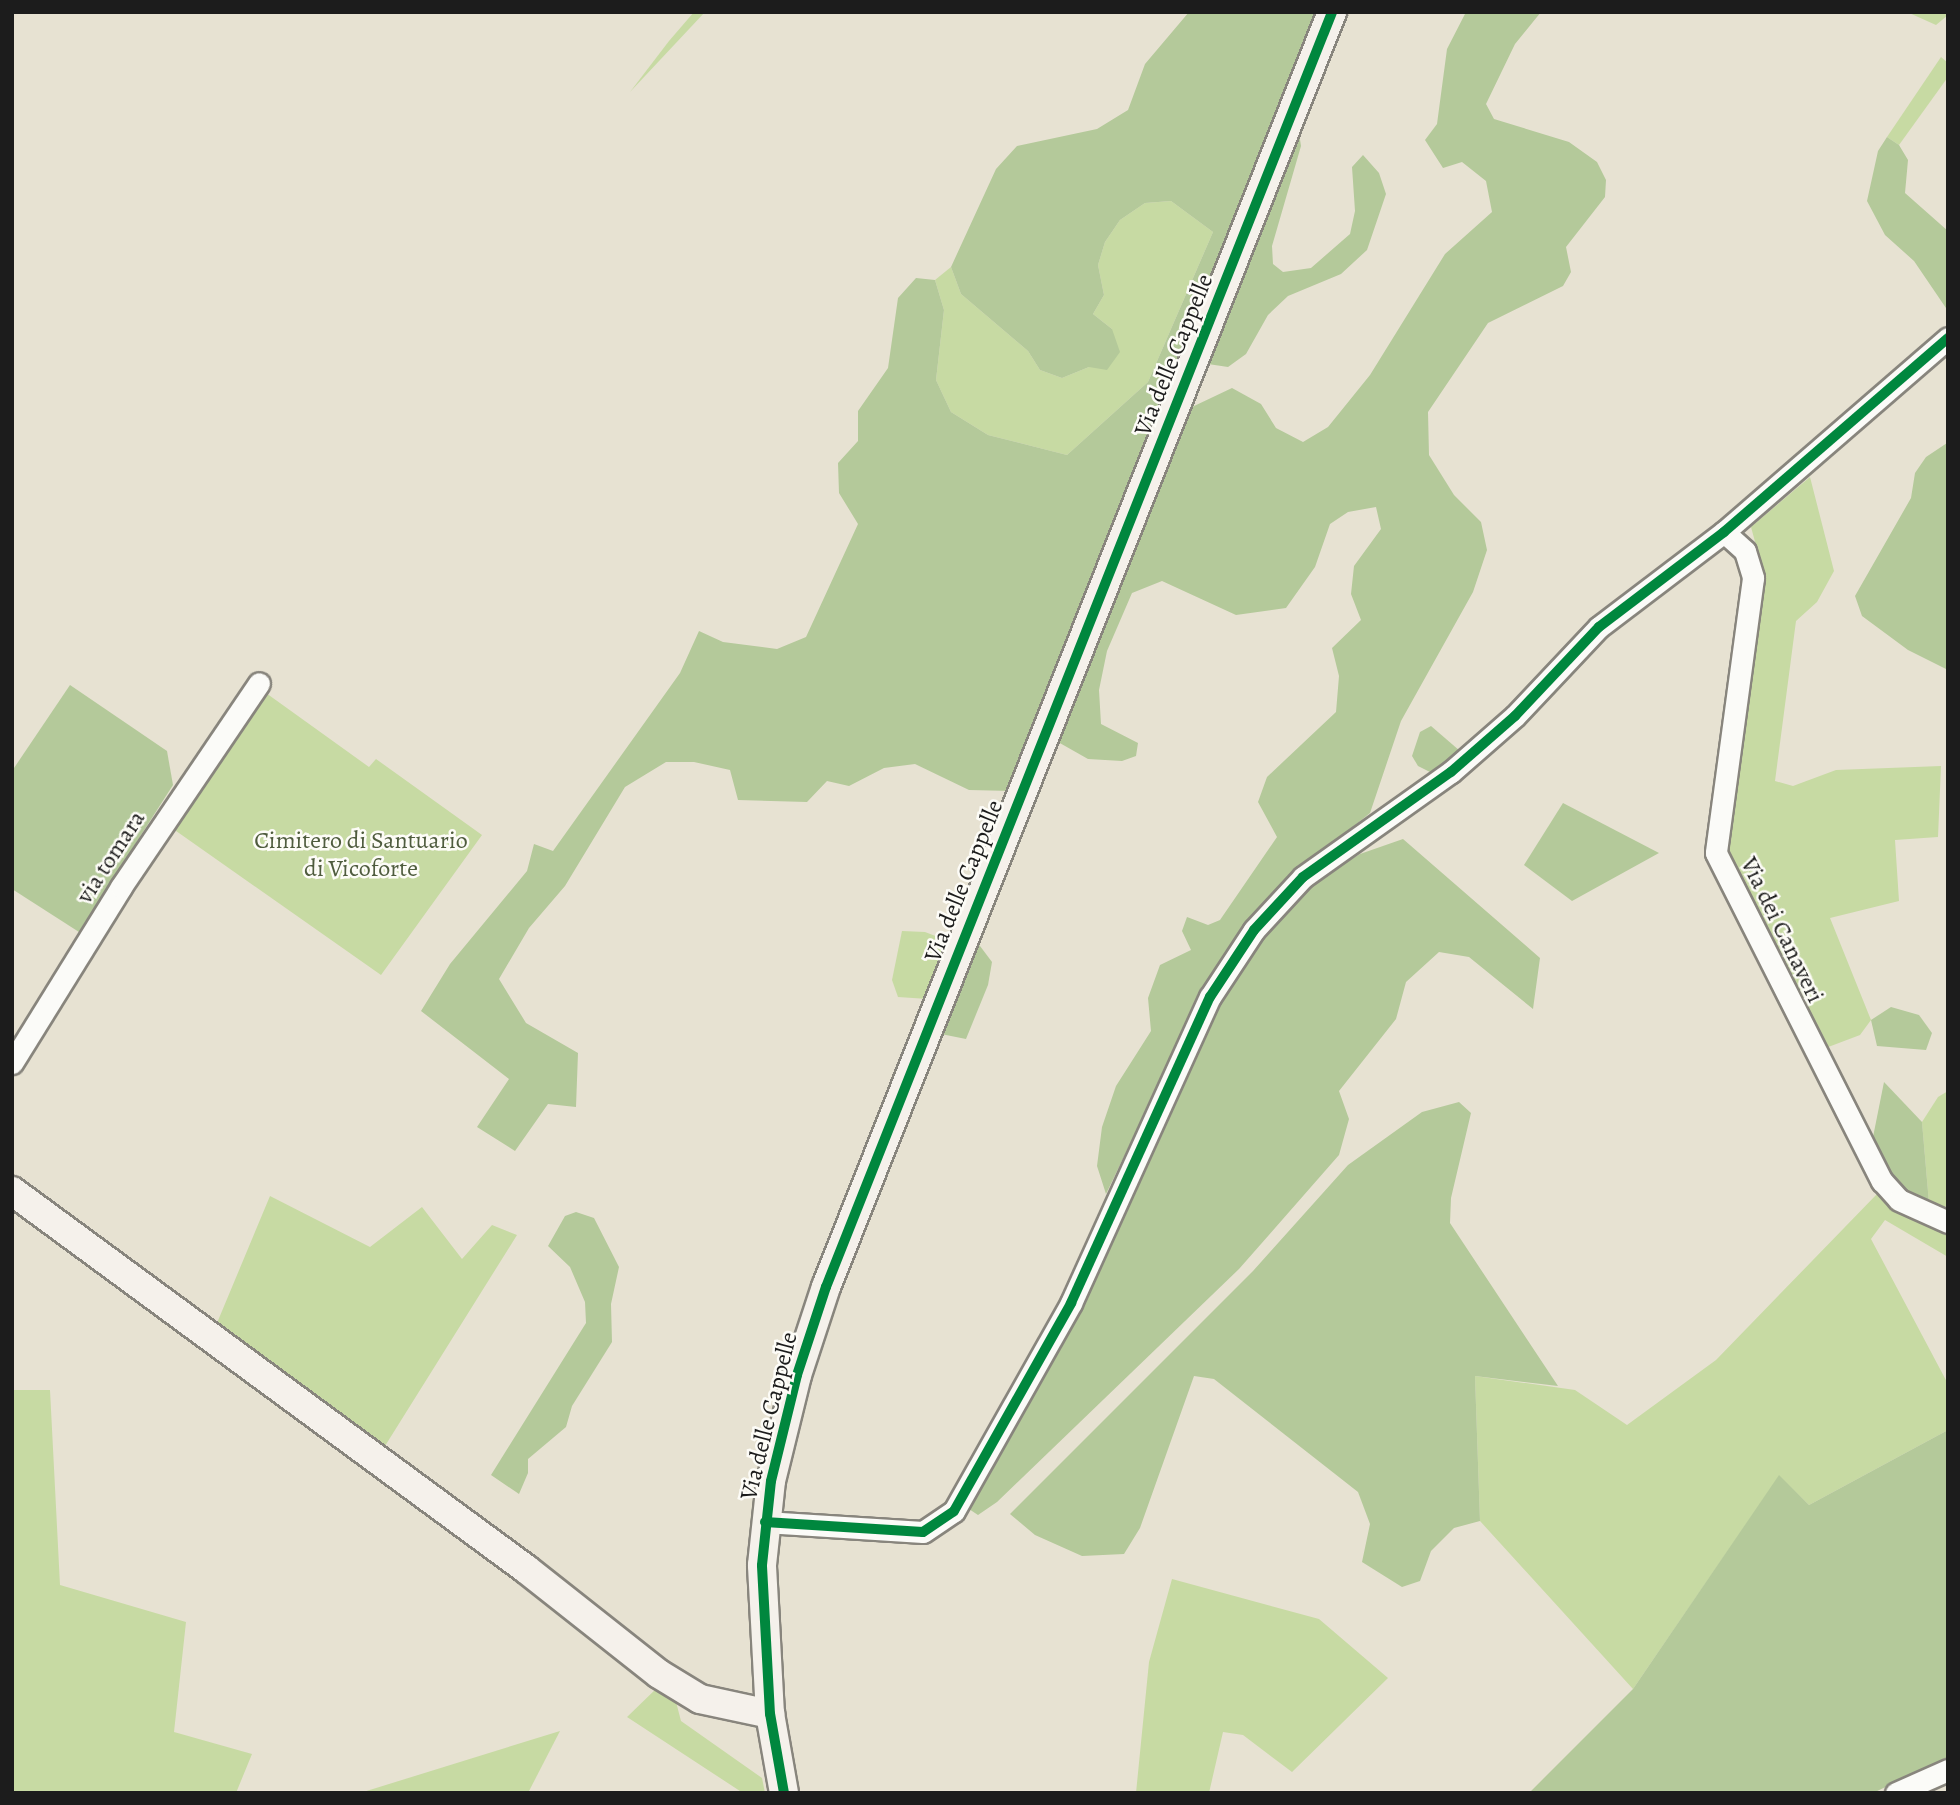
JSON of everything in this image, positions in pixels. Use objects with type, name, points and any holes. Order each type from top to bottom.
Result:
[{"type":"main road","name":"Via delle Cappelle","points":[[784,1793],[770,1714],[762,1606],[765,1522],[778,1445],[826,1287],[1332,12]]},
{"type":"main road","points":[[12,1191],[526,1569],[659,1674],[700,1699],[770,1714]]},
{"type":"street","points":[[765,1522],[923,1532],[954,1511],[1072,1303],[1210,997],[1254,930],[1303,877],[1451,772],[1514,716],[1599,627],[1724,532],[1948,338]]},
{"type":"street","name":"Via dei Canaveri","points":[[1724,532],[1745,551],[1753,578],[1716,853],[1882,1181],[1899,1200],[1948,1222]]},
{"type":"street","name":"via tomara","points":[[12,1063],[121,887],[258,683]]},
{"type":"street","points":[[1896,1793],[1948,1770]]},
{"type":"green space","points":[[694,12],[705,12],[630,92],[669,41]]},
{"type":"green space","points":[[1189,12],[1320,12],[1012,791],[969,790],[915,764],[884,768],[849,786],[827,781],[807,802],[738,800],[730,770],[694,762],[666,762],[625,787],[565,886],[529,928],[499,979],[526,1023],[578,1053],[576,1107],[548,1104],[515,1151],[477,1127],[509,1079],[421,1011],[450,964],[527,871],[534,844],[553,851],[680,673],[699,631],[723,642],[777,649],[806,637],[858,524],[839,493],[838,463],[858,441],[858,411],[888,368],[898,298],[916,278],[935,280],[944,310],[936,380],[951,412],[988,435],[1067,455],[1148,382],[1213,232],[1171,201],[1145,203],[1120,220],[1105,242],[1098,265],[1104,295],[1093,314],[1112,329],[1120,352],[1107,370],[1089,367],[1062,378],[1040,370],[1028,351],[961,294],[951,267],[996,169],[1017,146],[1097,129],[1128,110],[1145,64]]},
{"type":"green space","points":[[1466,12],[1541,12],[1515,44],[1486,104],[1494,119],[1569,142],[1597,162],[1606,180],[1605,197],[1566,247],[1571,272],[1563,286],[1488,323],[1428,412],[1429,455],[1454,495],[1481,522],[1487,550],[1473,592],[1401,721],[1370,813],[1285,882],[1228,950],[1210,977],[1106,1194],[1097,1166],[1102,1127],[1116,1086],[1151,1031],[1148,998],[1160,965],[1191,950],[1182,931],[1187,917],[1208,925],[1220,920],[1277,837],[1258,802],[1267,777],[1336,712],[1339,676],[1332,648],[1361,620],[1351,594],[1354,566],[1381,529],[1376,507],[1348,512],[1330,524],[1315,567],[1286,608],[1236,615],[1162,581],[1132,593],[1107,651],[1099,690],[1101,724],[1138,743],[1136,756],[1122,761],[1088,759],[1058,742],[1192,407],[1232,388],[1261,404],[1276,428],[1303,442],[1328,427],[1370,375],[1445,254],[1492,212],[1486,181],[1462,162],[1443,168],[1425,140],[1437,124],[1447,49]]},
{"type":"green space","points":[[1907,12],[1948,12],[1948,15],[1936,25]]},
{"type":"green space","points":[[1941,57],[1948,63],[1948,77],[1899,145],[1887,137]]},
{"type":"green space","points":[[1299,133],[1301,146],[1272,246],[1273,264],[1283,272],[1311,268],[1350,234],[1355,211],[1352,167],[1363,155],[1379,173],[1386,194],[1367,250],[1341,274],[1288,296],[1268,315],[1246,354],[1228,367],[1208,364]]},
{"type":"green space","points":[[1887,137],[1899,145],[1908,160],[1905,193],[1948,231],[1948,311],[1914,261],[1885,235],[1867,201],[1878,151]]},
{"type":"green space","points":[[1171,201],[1213,232],[1148,382],[1067,455],[988,435],[951,412],[936,380],[944,310],[935,280],[951,267],[961,294],[1028,351],[1040,370],[1062,378],[1089,367],[1112,329],[1093,314],[1104,295],[1098,265],[1105,242],[1120,220],[1145,203]]},
{"type":"green space","points":[[1948,414],[1948,670],[1908,650],[1862,616],[1855,596],[1911,498],[1915,473],[1926,457],[1947,443]]},
{"type":"green space","points":[[1810,477],[1834,571],[1817,602],[1796,621],[1775,781],[1793,786],[1836,770],[1941,766],[1938,837],[1895,840],[1899,901],[1830,918],[1871,1020],[1860,1035],[1823,1049],[1726,851],[1763,571],[1751,527]]},
{"type":"green space","points":[[70,685],[167,751],[173,785],[79,932],[12,889],[12,771]]},
{"type":"green space","name":"Cimitero di Santuario di Vicoforte","points":[[266,693],[369,767],[376,759],[482,835],[381,975],[169,826]]},
{"type":"green space","points":[[1431,726],[1460,751],[1432,773],[1418,766],[1412,756],[1420,732]]},
{"type":"green space","points":[[1563,803],[1659,853],[1572,901],[1524,865]]},
{"type":"green space","points":[[1403,839],[1540,958],[1533,1009],[1469,957],[1439,952],[1406,982],[1396,1019],[1339,1091],[1349,1119],[1339,1155],[1239,1269],[997,1502],[978,1515],[969,1509],[1052,1363],[1110,1247],[1207,1021],[1231,978],[1270,927],[1315,882],[1360,854]]},
{"type":"green space","points":[[902,931],[925,932],[951,942],[928,999],[898,997],[892,980]]},
{"type":"green space","points":[[977,942],[992,962],[988,985],[966,1039],[941,1034]]},
{"type":"green space","points":[[1891,1007],[1919,1015],[1932,1033],[1926,1050],[1877,1046],[1871,1020]]},
{"type":"green space","points":[[1884,1082],[1922,1122],[1929,1203],[1900,1189],[1871,1147]]},
{"type":"green space","points":[[1948,1091],[1948,1207],[1929,1203],[1922,1122],[1938,1097]]},
{"type":"green space","points":[[1459,1102],[1471,1113],[1451,1198],[1450,1223],[1558,1386],[1475,1376],[1480,1521],[1454,1528],[1431,1551],[1420,1581],[1402,1587],[1362,1562],[1370,1524],[1358,1492],[1214,1379],[1194,1376],[1140,1528],[1124,1554],[1082,1556],[1035,1535],[1010,1514],[1253,1271],[1348,1165],[1422,1112]]},
{"type":"green space","points":[[1877,1194],[1948,1235],[1948,1257],[1885,1220],[1871,1239],[1948,1384],[1948,1430],[1809,1505],[1779,1476],[1633,1689],[1480,1521],[1475,1376],[1575,1390],[1627,1425],[1716,1360]]},
{"type":"green space","points":[[270,1196],[370,1247],[422,1207],[462,1259],[492,1225],[517,1235],[385,1446],[217,1323]]},
{"type":"green space","points":[[576,1212],[594,1218],[619,1267],[611,1304],[612,1342],[572,1406],[566,1427],[528,1459],[528,1473],[519,1494],[491,1475],[586,1323],[585,1302],[570,1267],[548,1246],[565,1216]]},
{"type":"green space","points":[[12,1390],[50,1390],[60,1585],[186,1622],[174,1732],[252,1754],[236,1793],[12,1793]]},
{"type":"green space","points":[[1948,1430],[1948,1757],[1873,1793],[1529,1793],[1633,1689],[1779,1475],[1809,1505]]},
{"type":"green space","points":[[1172,1579],[1319,1619],[1388,1678],[1292,1772],[1243,1735],[1223,1732],[1209,1793],[1136,1793],[1149,1662]]},
{"type":"green space","points":[[658,1687],[675,1698],[681,1721],[762,1778],[765,1793],[743,1793],[627,1717]]},
{"type":"green space","points":[[560,1731],[528,1793],[360,1793]]},
{"type":"cycle path","points":[[784,1793],[770,1714],[762,1565],[771,1481],[797,1375],[826,1287],[1332,12]]},
{"type":"cycle path","points":[[765,1522],[923,1532],[954,1511],[1071,1303],[1210,997],[1254,930],[1303,877],[1451,772],[1515,716],[1599,627],[1724,532],[1948,338]]}]
